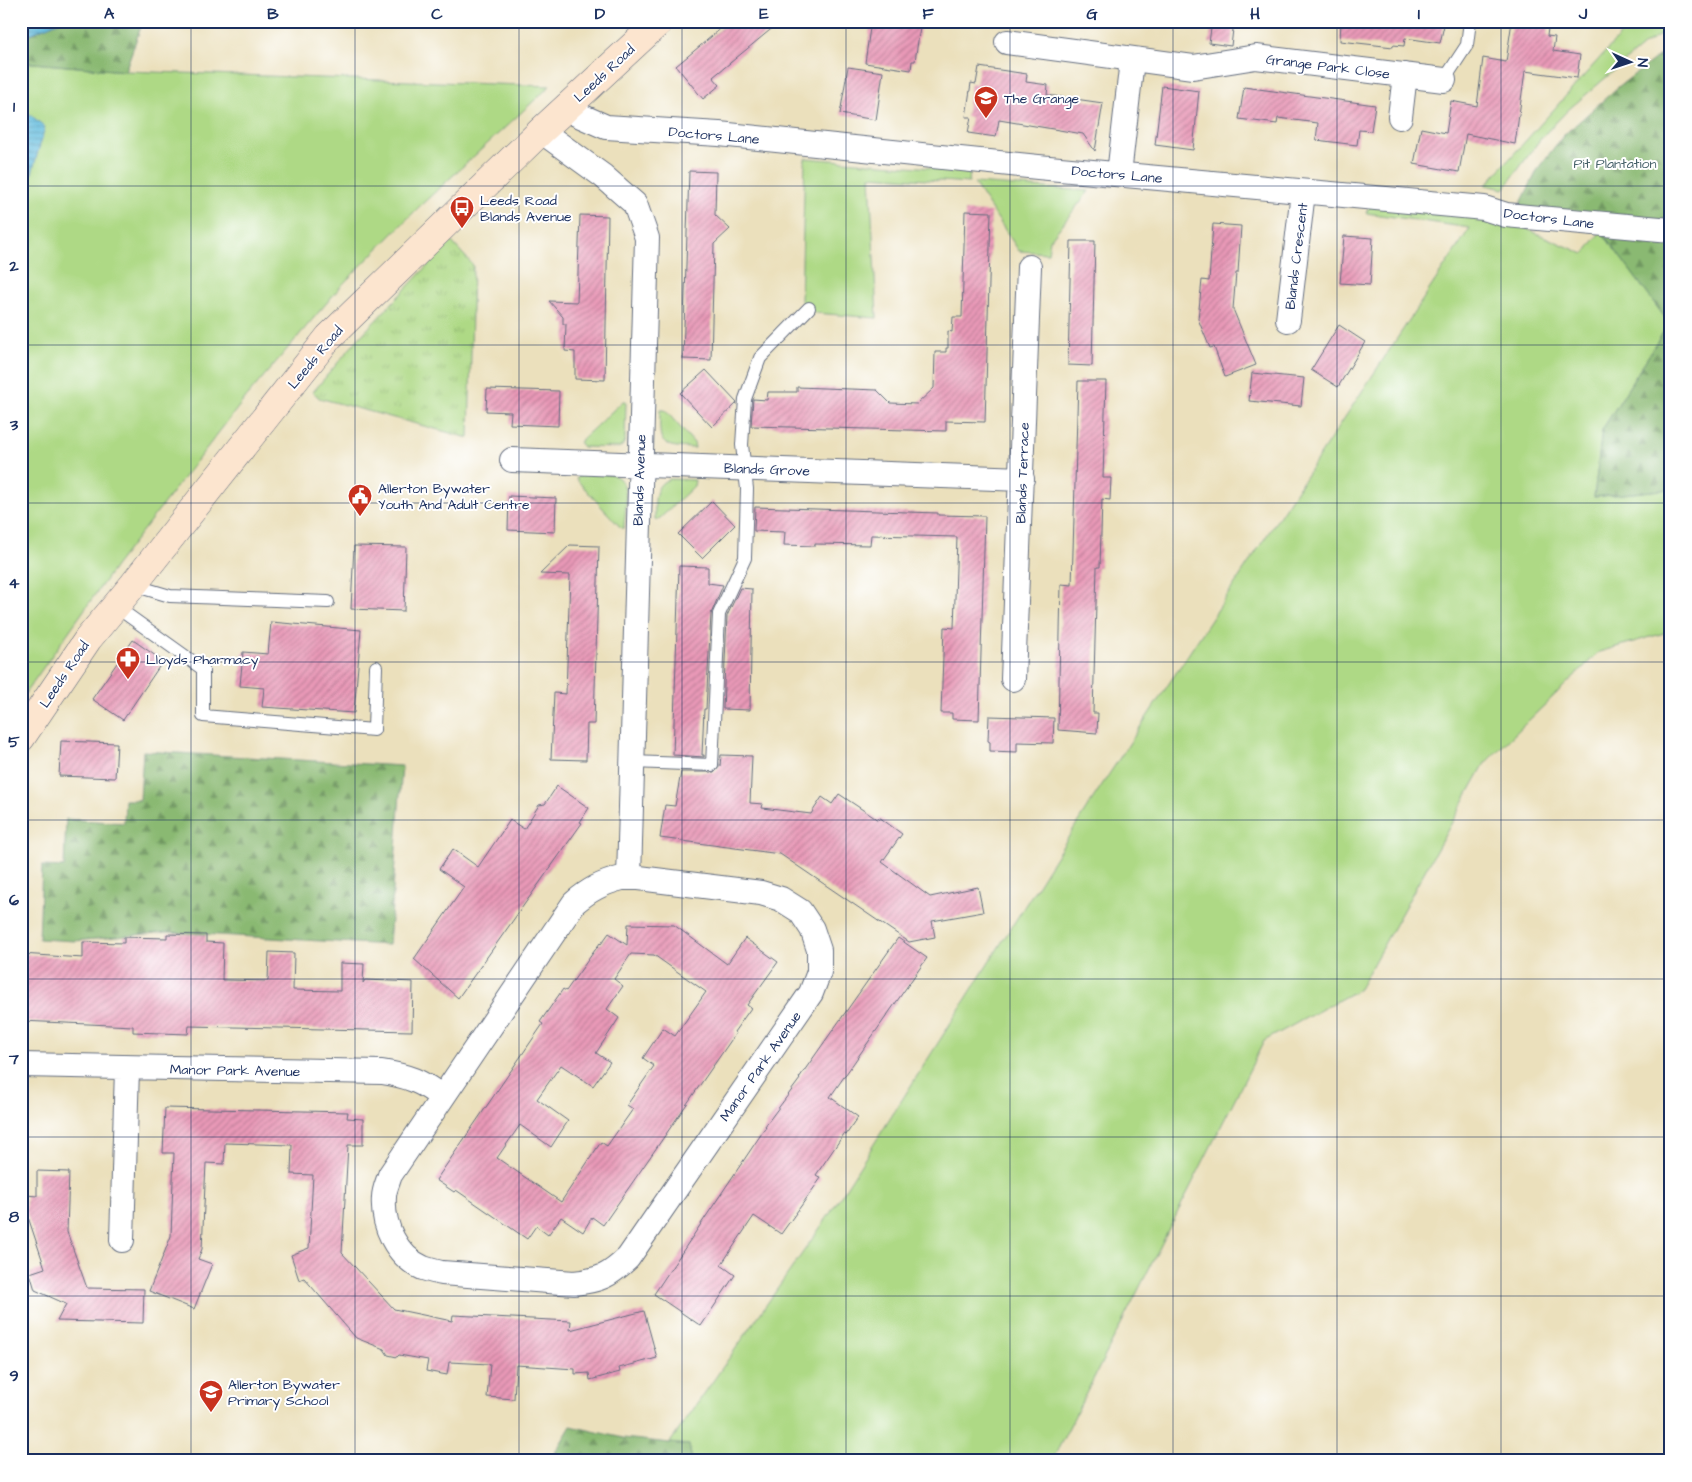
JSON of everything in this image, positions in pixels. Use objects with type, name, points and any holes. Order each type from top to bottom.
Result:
[{"type":"street","name":"Leeds Road","points":[[21,738],[88,639],[329,337],[541,130],[660,21]]},
{"type":"street","name":"Grange Park Close","points":[[1007,42],[1193,67],[1256,57],[1444,80]]},
{"type":"street","points":[[1119,174],[1132,60]]},
{"type":"street","name":"Grange Park Close","points":[[1400,117],[1405,76]]},
{"type":"street","name":"Doctors Lane","points":[[565,109],[606,127],[720,134],[1303,192],[1484,208],[1506,215],[1671,230]]},
{"type":"street","name":"Blands Avenue","points":[[541,130],[603,176],[635,204],[647,238],[639,464],[629,878]]},
{"type":"street","name":"Blands Crescent","points":[[1288,320],[1303,192]]},
{"type":"street","name":"Blands Terrace","points":[[1013,679],[1029,267]]},
{"type":"street","name":"Blands Grove","points":[[512,460],[1022,478]]},
{"type":"street","name":"Manor Park Avenue","points":[[629,878],[761,893],[782,899],[800,912],[812,929],[819,950],[819,972],[811,993],[628,1258],[613,1272],[595,1281],[574,1283],[442,1273],[422,1267],[404,1254],[391,1237],[384,1217],[384,1195],[390,1175],[442,1097],[574,903],[588,891],[604,883],[629,878]]},
{"type":"street","name":"Manor Park Avenue","points":[[21,1065],[382,1072],[404,1075],[424,1083],[442,1097]]},
{"type":"street","points":[[122,1240],[127,1068]]},
{"type":"lane","points":[[1444,80],[1467,45],[1470,21]]},
{"type":"lane","points":[[632,762],[712,764],[719,614],[745,558],[747,489],[742,445],[745,399],[760,358],[809,308]]},
{"type":"lane","points":[[133,585],[170,596],[328,602]]},
{"type":"lane","points":[[115,606],[203,669],[203,716],[374,730],[376,667]]},
{"type":"green space","points":[[60,21],[143,21],[125,71],[21,62],[21,29],[23,37]]},
{"type":"green space","points":[[1633,21],[1671,21],[1671,28],[1644,45],[1568,110],[1541,138],[1504,189],[1486,185]]},
{"type":"green space","name":"Pit Plantation","points":[[1671,50],[1671,489],[1594,497],[1602,430],[1669,323],[1601,231],[1520,205],[1539,167],[1563,136],[1618,87],[1660,55]]},
{"type":"green space","points":[[21,62],[125,71],[550,86],[420,206],[342,285],[247,396],[116,565],[21,699]]},
{"type":"green space","points":[[805,158],[970,171],[969,183],[870,176],[877,318],[815,313],[801,301]]},
{"type":"green space","points":[[974,183],[1089,191],[1050,240],[1048,253],[1019,251]]},
{"type":"green space","points":[[1371,203],[1504,219],[1584,254],[1601,231],[1669,323],[1602,430],[1594,497],[1671,489],[1671,631],[1599,652],[1485,763],[1359,989],[1264,1041],[1052,1461],[692,1461],[689,1445],[669,1444],[829,1215],[1090,803],[1470,228],[1366,213]]},
{"type":"green space","points":[[451,241],[473,265],[469,438],[319,398],[313,392],[358,339]]},
{"type":"green space","points":[[623,401],[626,401],[625,440],[623,445],[619,448],[583,447],[579,442]]},
{"type":"green space","points":[[660,410],[665,410],[694,443],[695,448],[674,447],[664,442],[660,431]]},
{"type":"green space","points":[[580,474],[612,475],[622,483],[625,489],[626,505],[624,527],[622,529],[576,479]]},
{"type":"green space","points":[[670,479],[695,480],[694,486],[658,520],[655,519],[657,490],[660,485]]},
{"type":"green space","points":[[143,751],[402,766],[389,945],[167,932],[75,941],[39,939],[42,866],[64,867],[66,819],[124,823],[125,800],[140,800]]},
{"type":"green space","points":[[571,1426],[623,1438],[689,1445],[692,1461],[550,1461]]},
{"type":"water","points":[[21,21],[60,21],[23,37]]},
{"type":"water","points":[[21,107],[45,127],[21,212]]},
{"type":"building","points":[[730,21],[781,21],[713,77],[720,85],[703,99],[676,66]]},
{"type":"building","points":[[871,21],[921,21],[915,61],[912,61],[911,70],[865,63]]},
{"type":"building","points":[[1212,21],[1234,21],[1231,46],[1209,43]]},
{"type":"building","points":[[1341,21],[1445,21],[1440,43],[1405,38],[1404,46],[1393,45],[1393,47],[1340,41]]},
{"type":"building","points":[[1512,21],[1549,21],[1547,36],[1555,37],[1553,51],[1580,55],[1577,78],[1525,71],[1515,144],[1466,134],[1459,172],[1414,164],[1421,128],[1446,133],[1451,101],[1477,106],[1483,58],[1506,62]]},
{"type":"building","points":[[848,67],[883,72],[876,120],[840,114]]},
{"type":"building","points":[[979,67],[1027,74],[1026,82],[1048,85],[1047,95],[1103,103],[1095,151],[1083,134],[999,120],[996,137],[968,133],[971,117],[966,117],[971,83],[976,84]]},
{"type":"building","points":[[1162,86],[1199,91],[1193,150],[1155,145]]},
{"type":"building","points":[[1244,87],[1375,105],[1371,131],[1359,130],[1357,145],[1316,140],[1318,123],[1278,118],[1277,124],[1239,119]]},
{"type":"building","points":[[689,171],[716,172],[715,215],[730,229],[714,244],[711,360],[683,359]]},
{"type":"building","points":[[965,211],[991,212],[985,422],[946,421],[946,431],[751,426],[753,399],[767,400],[768,392],[797,392],[797,387],[877,390],[890,403],[917,404],[934,388],[935,352],[946,352],[946,348],[948,348],[948,331],[952,332],[953,317],[962,317]]},
{"type":"building","points":[[580,215],[608,216],[605,380],[575,379],[575,352],[565,351],[566,324],[563,324],[563,317],[549,301],[577,302]]},
{"type":"building","points":[[1213,224],[1241,226],[1238,273],[1236,273],[1233,309],[1256,365],[1225,377],[1214,347],[1210,348],[1198,319],[1202,280],[1209,281]]},
{"type":"building","points":[[1344,236],[1373,238],[1370,285],[1340,283]]},
{"type":"building","points":[[1071,241],[1095,241],[1092,366],[1068,365]]},
{"type":"building","points":[[1339,325],[1365,342],[1338,387],[1311,370]]},
{"type":"building","points":[[706,370],[737,403],[712,427],[680,393]]},
{"type":"building","points":[[1252,373],[1304,378],[1301,406],[1249,401]]},
{"type":"building","points":[[1078,381],[1106,381],[1103,478],[1111,478],[1110,500],[1102,499],[1100,567],[1097,567],[1093,713],[1098,713],[1097,733],[1058,730],[1061,584],[1072,585]]},
{"type":"building","points":[[487,389],[559,391],[558,426],[510,424],[511,412],[486,411]]},
{"type":"building","points":[[509,496],[556,498],[555,532],[508,530]]},
{"type":"building","points":[[712,501],[735,525],[702,558],[678,534]]},
{"type":"building","points":[[755,507],[985,516],[979,720],[952,719],[952,713],[941,713],[944,627],[954,628],[957,537],[871,535],[870,545],[784,545],[785,532],[754,531]]},
{"type":"building","points":[[570,545],[599,546],[594,724],[587,724],[586,760],[551,759],[554,693],[566,694],[570,575],[540,574]]},
{"type":"building","points":[[354,546],[406,547],[404,611],[351,609]]},
{"type":"building","points":[[679,566],[708,567],[708,583],[723,585],[711,614],[706,709],[704,709],[702,755],[704,757],[673,755]]},
{"type":"building","points":[[740,588],[752,589],[750,710],[723,709],[727,616]]},
{"type":"building","points":[[271,622],[361,630],[354,713],[262,707],[264,688],[240,686],[243,652],[268,654]]},
{"type":"building","name":"Lloyds Pharmacy","points":[[133,640],[163,661],[123,720],[92,699]]},
{"type":"building","points":[[989,716],[1054,718],[1053,743],[1017,742],[1017,752],[990,751],[990,742],[988,741]]},
{"type":"building","points":[[61,741],[117,743],[115,778],[59,776]]},
{"type":"building","points":[[721,755],[752,756],[750,803],[763,804],[762,808],[811,814],[822,797],[832,804],[839,794],[878,820],[879,817],[902,834],[882,862],[930,897],[978,887],[983,912],[932,921],[935,937],[909,942],[780,854],[660,838],[665,805],[675,806],[681,772],[715,772],[720,766]]},
{"type":"building","points":[[557,786],[589,808],[580,822],[582,823],[458,998],[414,959],[464,887],[439,869],[453,849],[478,867],[510,820],[524,829],[539,805],[545,804]]},
{"type":"building","points":[[628,924],[674,925],[727,964],[745,938],[778,962],[747,1005],[751,1008],[734,1032],[736,1033],[603,1225],[592,1217],[583,1232],[561,1217],[548,1235],[536,1226],[527,1239],[456,1190],[454,1192],[436,1180],[543,1024],[540,1022],[563,989],[566,991],[600,943],[609,933],[627,945]],"holes":[[[631,954],[654,955],[706,992],[675,1036],[663,1028],[643,1058],[654,1066],[627,1105],[633,1109],[607,1146],[601,1142],[561,1202],[497,1158],[520,1125],[551,1147],[568,1121],[537,1099],[561,1065],[593,1086],[610,1062],[596,1053],[619,1018],[607,1009],[623,986],[614,979]]]},
{"type":"building","points":[[167,934],[206,935],[206,942],[223,943],[222,980],[268,981],[269,952],[294,953],[293,990],[340,991],[340,963],[364,964],[363,983],[365,980],[413,982],[412,1031],[189,1026],[188,1034],[133,1032],[133,1026],[21,1021],[21,954],[83,958],[83,942],[124,943],[124,937],[167,938]]},
{"type":"building","points":[[898,938],[927,958],[830,1097],[858,1117],[816,1175],[821,1178],[781,1234],[754,1216],[721,1265],[735,1275],[701,1326],[654,1294],[765,1126]]},
{"type":"building","points":[[165,1108],[348,1112],[347,1118],[363,1119],[363,1145],[348,1145],[342,1253],[394,1309],[452,1321],[453,1315],[571,1321],[570,1330],[644,1311],[657,1358],[619,1368],[620,1372],[590,1380],[589,1373],[575,1374],[575,1369],[516,1365],[514,1399],[487,1397],[490,1364],[449,1362],[447,1375],[426,1371],[428,1360],[388,1355],[384,1349],[356,1338],[304,1278],[299,1280],[291,1255],[309,1248],[313,1175],[291,1174],[292,1145],[225,1143],[224,1164],[206,1163],[202,1249],[198,1259],[212,1264],[194,1309],[149,1291],[171,1236],[174,1153],[163,1153]]},
{"type":"building","points":[[37,1171],[69,1172],[67,1232],[87,1288],[144,1289],[143,1323],[57,1321],[66,1304],[35,1290],[30,1273],[45,1268],[26,1211],[26,1195],[37,1196]]},
{"type":"place","name":"The Grange","points":[[986,119]]},
{"type":"place","name":"Leeds Road Blands Avenue","points":[[462,229]]},
{"type":"place","name":"Allerton Bywater Youth And Adult Centre","points":[[360,517]]},
{"type":"place","name":"Lloyds Pharmacy","points":[[128,680]]},
{"type":"place","name":"Allerton Bywater Primary School","points":[[211,1413]]}]
